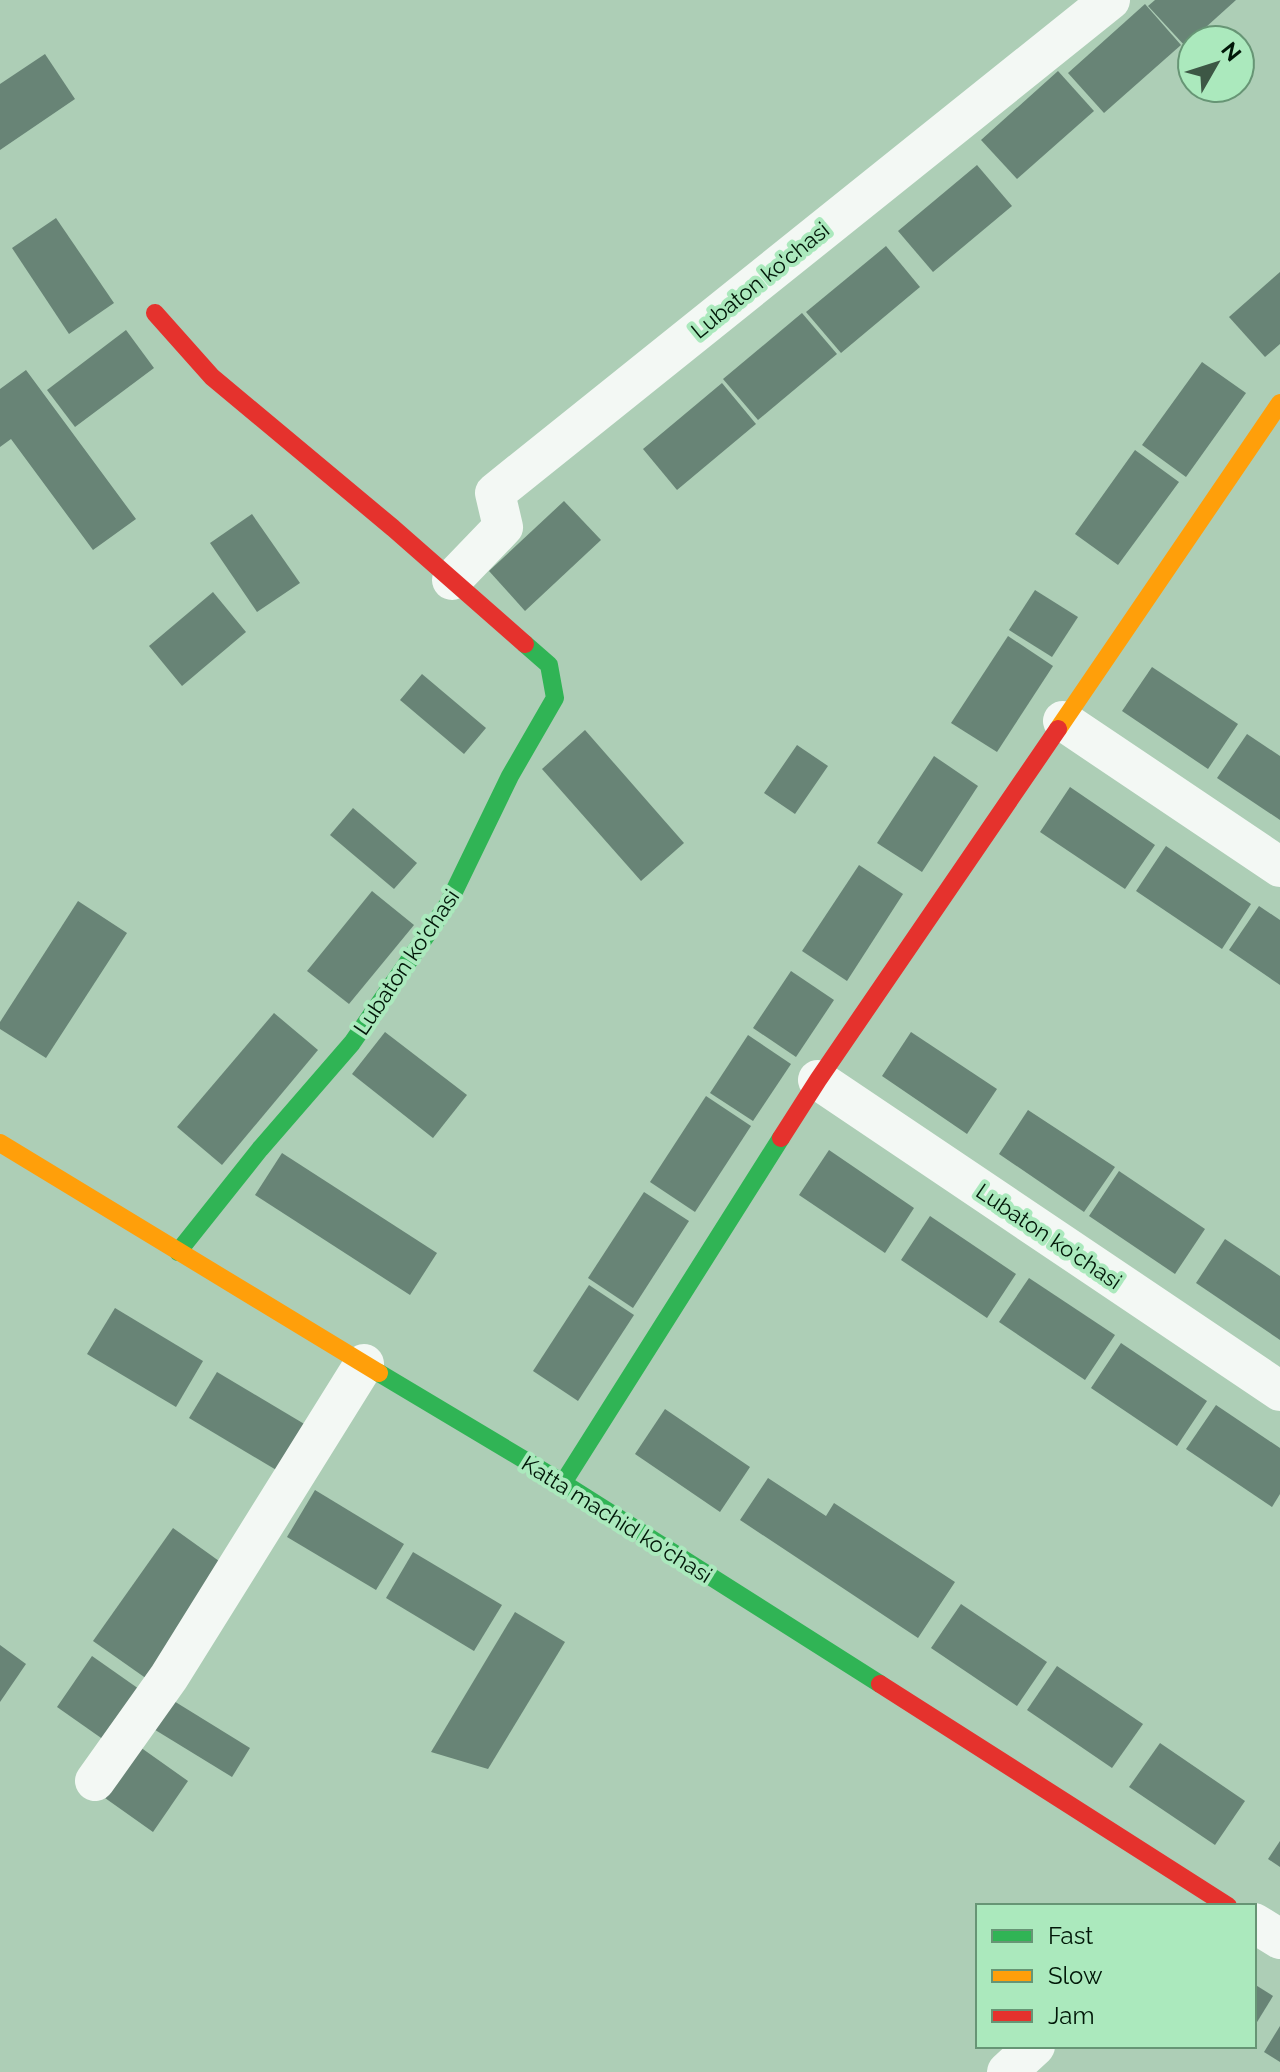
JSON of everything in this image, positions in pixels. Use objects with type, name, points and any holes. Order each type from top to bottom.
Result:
[{"type":"street","name":"Lubaton ko'chasi","points":[[452,580],[503,527],[495,493],[1110,0]]},
{"type":"street","name":"Lubaton ko'chasi","points":[[155,313],[212,377],[549,665],[555,698],[510,776],[448,904],[352,1043],[260,1149],[178,1252]]},
{"type":"street","points":[[563,1483],[818,1080],[1280,403]]},
{"type":"street","points":[[1063,721],[1280,867]]},
{"type":"street","name":"Lubaton ko'chasi","points":[[818,1080],[1280,1391]]},
{"type":"street","name":"Katta machid ko'chasi","points":[[0,1143],[563,1483],[1206,1901]]},
{"type":"street","points":[[95,1781],[169,1677],[364,1364]]},
{"type":"street","points":[[1256,1924],[1280,1939]]},
{"type":"street","points":[[1007,2072],[1033,2048]]},
{"type":"building","points":[[1155,0],[1236,0],[1209,24],[1176,24],[1176,36],[1148,6]]},
{"type":"building","points":[[1145,4],[1176,39],[1176,49],[1104,113],[1068,73]]},
{"type":"building","points":[[45,54],[75,99],[0,150],[0,84]]},
{"type":"building","points":[[1058,71],[1094,111],[1017,179],[981,140]]},
{"type":"building","points":[[977,165],[1012,206],[933,272],[898,231]]},
{"type":"building","points":[[56,218],[114,303],[69,334],[12,248]]},
{"type":"building","points":[[886,246],[920,287],[841,353],[806,312]]},
{"type":"building","points":[[1280,272],[1280,344],[1265,357],[1229,317]]},
{"type":"building","points":[[802,313],[837,354],[758,420],[723,379]]},
{"type":"building","points":[[126,330],[154,368],[75,427],[47,390]]},
{"type":"building","points":[[1202,362],[1246,393],[1186,477],[1142,445]]},
{"type":"building","points":[[26,370],[136,519],[93,550],[11,439],[0,447],[0,389]]},
{"type":"building","points":[[722,383],[756,424],[677,490],[643,449]]},
{"type":"building","points":[[1135,450],[1179,482],[1118,565],[1075,534]]},
{"type":"building","points":[[564,501],[601,540],[525,611],[489,571]]},
{"type":"building","points":[[252,514],[300,583],[257,612],[210,543]]},
{"type":"building","points":[[1035,590],[1078,617],[1052,657],[1009,630]]},
{"type":"building","points":[[213,592],[246,632],[182,686],[149,646]]},
{"type":"building","points":[[1008,636],[1053,666],[997,752],[951,723]]},
{"type":"building","points":[[1152,667],[1238,724],[1208,769],[1122,711]]},
{"type":"building","points":[[422,674],[486,728],[464,754],[400,700]]},
{"type":"building","points":[[585,730],[684,843],[641,881],[542,769]]},
{"type":"building","points":[[1247,734],[1280,756],[1280,820],[1217,778]]},
{"type":"building","points":[[797,745],[828,766],[795,814],[764,793]]},
{"type":"building","points":[[934,756],[978,786],[922,872],[877,843]]},
{"type":"building","points":[[1070,787],[1155,845],[1125,889],[1040,832]]},
{"type":"building","points":[[353,808],[417,863],[394,889],[330,835]]},
{"type":"building","points":[[1166,846],[1251,904],[1222,949],[1136,891]]},
{"type":"building","points":[[859,865],[903,894],[847,981],[802,951]]},
{"type":"building","points":[[372,891],[414,925],[349,1004],[307,971]]},
{"type":"building","points":[[78,901],[127,933],[46,1058],[0,1029],[0,1022]]},
{"type":"building","points":[[1259,906],[1280,920],[1280,985],[1229,950]]},
{"type":"building","points":[[791,971],[834,1000],[796,1057],[753,1028]]},
{"type":"building","points":[[274,1013],[318,1050],[222,1165],[177,1127]]},
{"type":"building","points":[[385,1032],[467,1095],[433,1138],[352,1074]]},
{"type":"building","points":[[911,1032],[997,1089],[967,1134],[882,1076]]},
{"type":"building","points":[[748,1035],[791,1064],[753,1121],[710,1093]]},
{"type":"building","points":[[706,1096],[751,1126],[695,1212],[650,1182]]},
{"type":"building","points":[[1028,1110],[1115,1167],[1084,1212],[999,1154]]},
{"type":"building","points":[[829,1150],[914,1208],[885,1253],[799,1195]]},
{"type":"building","points":[[282,1153],[437,1253],[410,1295],[255,1195]]},
{"type":"building","points":[[1119,1171],[1205,1229],[1175,1274],[1089,1216]]},
{"type":"building","points":[[644,1192],[689,1221],[633,1308],[588,1278]]},
{"type":"building","points":[[930,1216],[1016,1274],[987,1318],[901,1260]]},
{"type":"building","points":[[1225,1239],[1280,1276],[1280,1340],[1196,1283]]},
{"type":"building","points":[[1029,1278],[1115,1335],[1085,1380],[999,1322]]},
{"type":"building","points":[[589,1285],[634,1315],[578,1401],[533,1371]]},
{"type":"building","points":[[115,1308],[203,1361],[176,1407],[87,1354]]},
{"type":"building","points":[[1121,1343],[1207,1401],[1177,1446],[1091,1388]]},
{"type":"building","points":[[217,1372],[306,1425],[278,1471],[189,1418]]},
{"type":"building","points":[[1216,1405],[1280,1448],[1280,1494],[1272,1507],[1186,1449]]},
{"type":"building","points":[[665,1409],[750,1467],[720,1512],[635,1454]]},
{"type":"building","points":[[768,1478],[826,1516],[834,1503],[955,1582],[918,1638],[740,1520]]},
{"type":"building","points":[[315,1490],[404,1544],[376,1590],[287,1537]]},
{"type":"building","points":[[173,1528],[226,1566],[147,1679],[93,1641]]},
{"type":"building","points":[[413,1552],[502,1605],[474,1651],[386,1598]]},
{"type":"building","points":[[961,1604],[1047,1662],[1017,1706],[931,1648]]},
{"type":"building","points":[[515,1612],[565,1642],[488,1769],[431,1752]]},
{"type":"building","points":[[0,1645],[26,1664],[0,1702]]},
{"type":"building","points":[[92,1656],[139,1689],[104,1740],[57,1707]]},
{"type":"building","points":[[1057,1666],[1143,1724],[1112,1768],[1027,1710]]},
{"type":"building","points":[[169,1698],[250,1748],[232,1777],[152,1728]]},
{"type":"building","points":[[1160,1743],[1245,1801],[1215,1845],[1129,1787]]},
{"type":"building","points":[[140,1747],[188,1781],[153,1832],[105,1798]]},
{"type":"building","points":[[1280,1841],[1280,1867],[1268,1859]]},
{"type":"building","points":[[1256,1985],[1273,1996],[1256,2024]]},
{"type":"building","points":[[1280,2026],[1280,2062],[1264,2052]]},
{"type":"traffic: fast","points":[[178,1252],[260,1149],[352,1043],[448,904],[510,776],[555,698],[549,665],[525,644]]},
{"type":"traffic: fast","points":[[563,1483],[781,1138]]},
{"type":"traffic: fast","points":[[379,1373],[563,1483],[880,1684]]},
{"type":"traffic: slow","points":[[1058,729],[1280,403]]},
{"type":"traffic: slow","points":[[0,1143],[379,1373]]},
{"type":"traffic: jam","points":[[155,313],[212,377],[393,528],[525,644]]},
{"type":"traffic: jam","points":[[781,1138],[1058,729]]},
{"type":"traffic: jam","points":[[880,1684],[1225,1904]]}]
